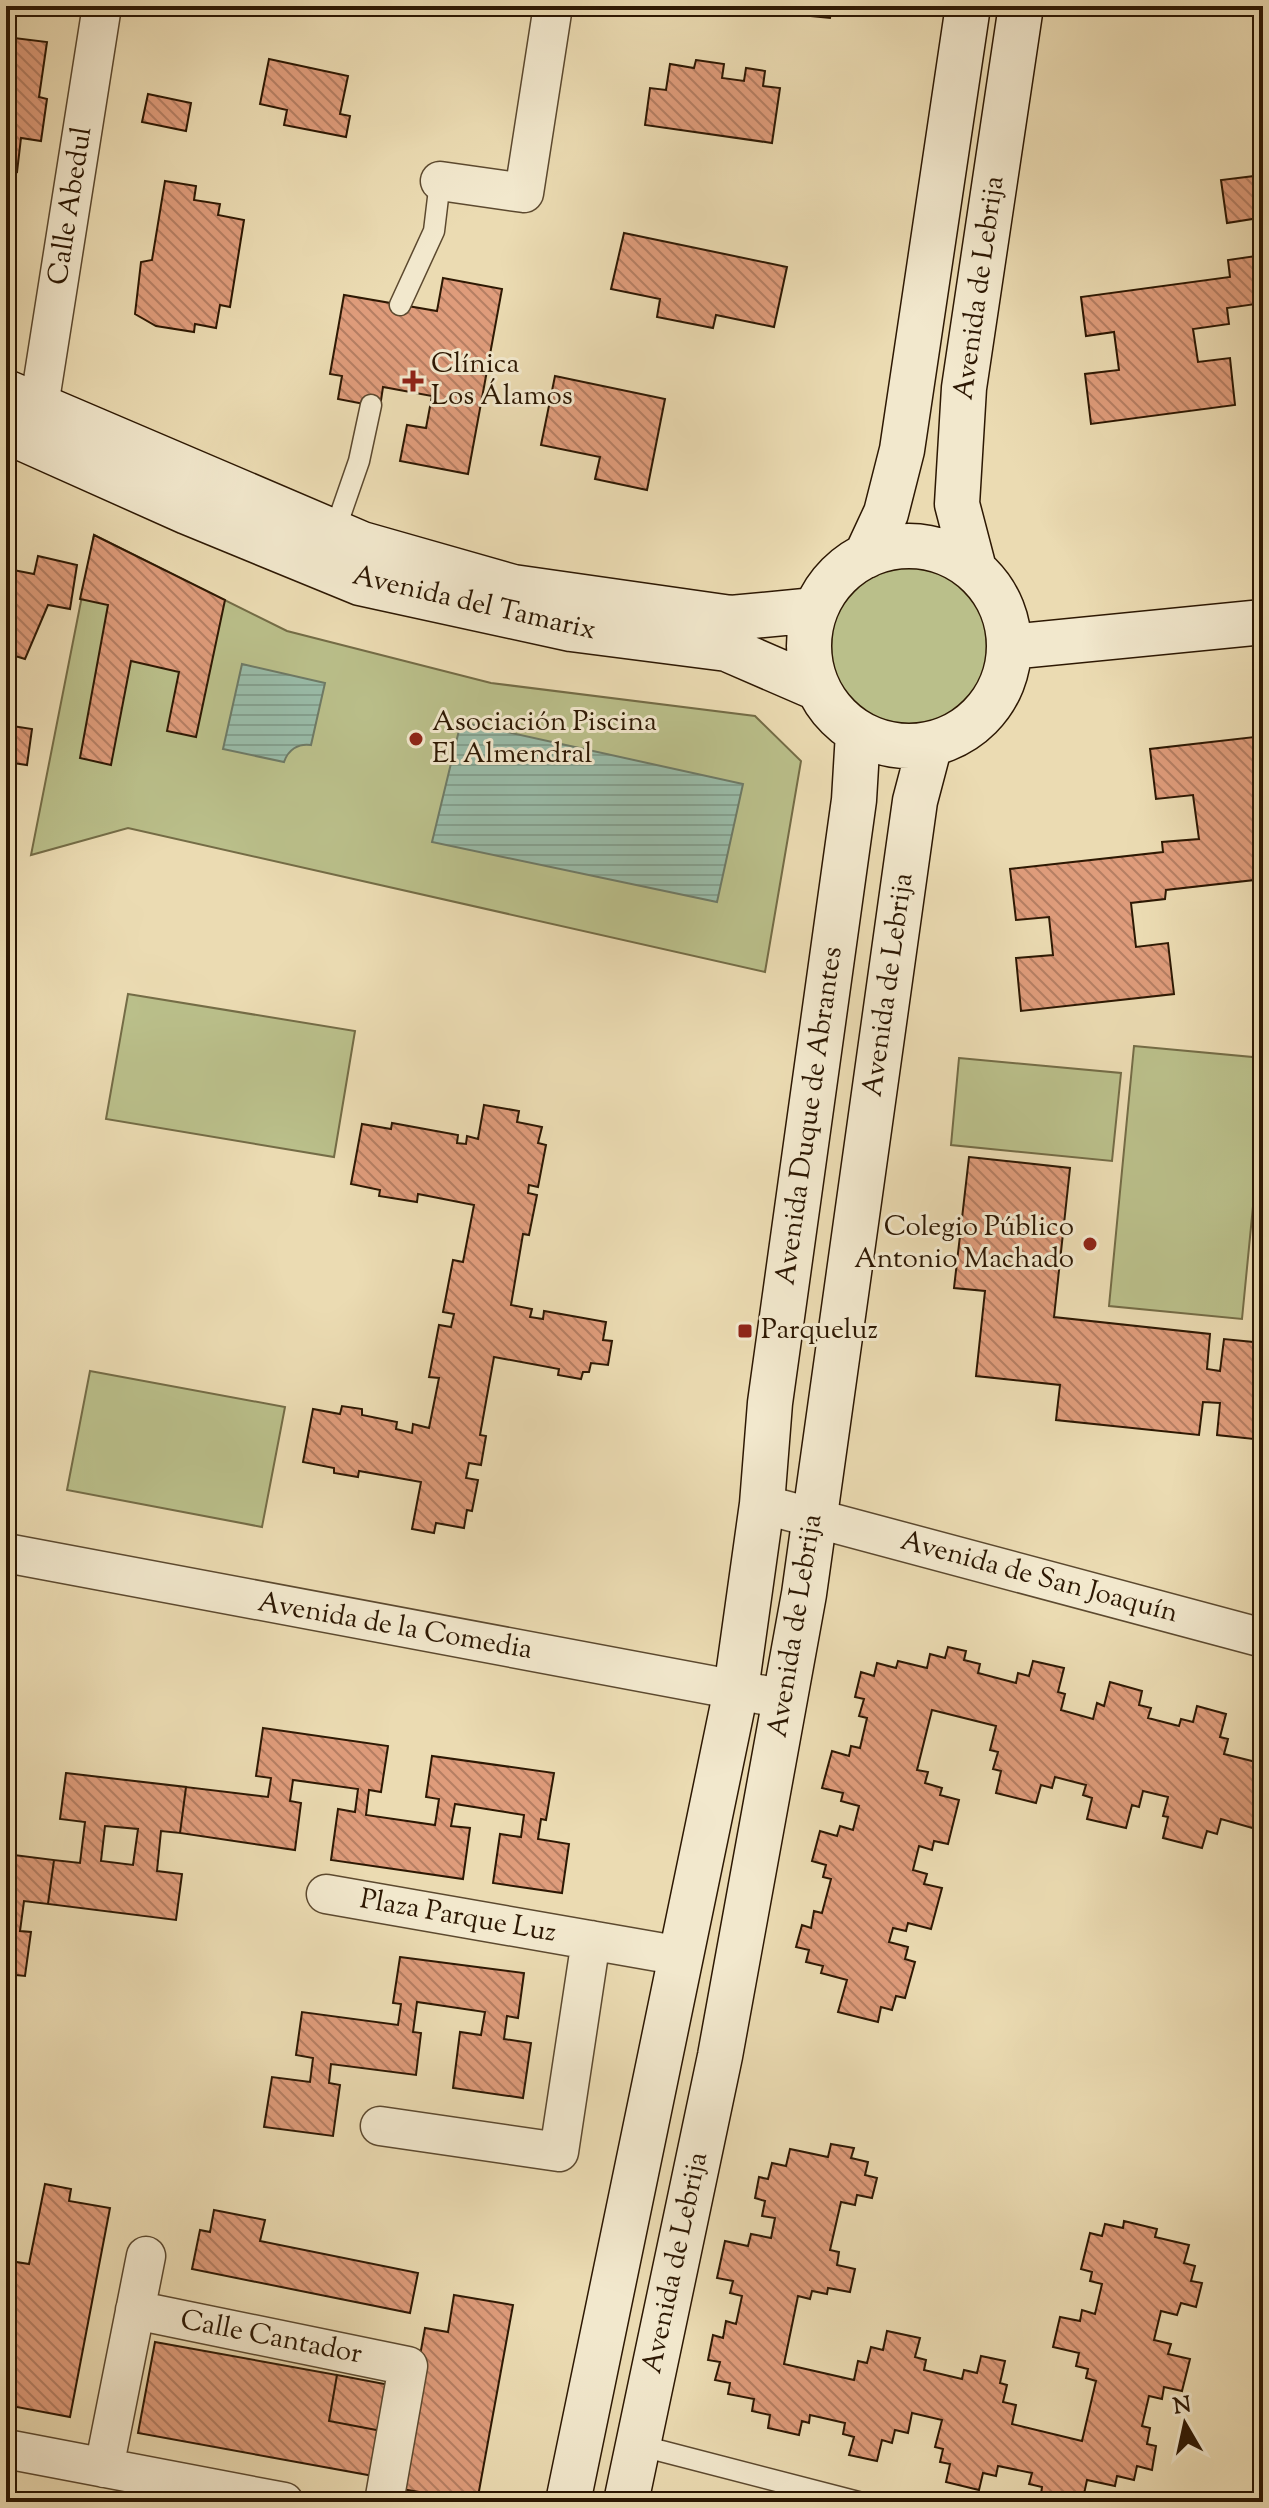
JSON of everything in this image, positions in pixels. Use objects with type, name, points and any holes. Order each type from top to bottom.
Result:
[{"type":"main road","name":"Avenida de Lebrija","points":[[866,556],[886,513],[902,450],[968,6]]},
{"type":"main road","name":"Avenida de Lebrija","points":[[974,569],[957,504],[964,388],[1021,6]]},
{"type":"main road","name":"Avenida del Tamarix","points":[[17,410],[362,544],[513,587],[731,618],[815,610]]},
{"type":"main road","name":"Avenida del Tamarix","points":[[17,410],[187,512],[360,583],[571,629],[727,649],[817,688]]},
{"type":"main road","points":[[902,546],[934,549],[974,569],[992,590],[1005,616],[1009,647],[1000,690],[975,722],[953,736],[930,744],[889,744],[858,733],[836,715],[817,688],[809,656],[815,610],[837,576],[866,556],[902,546]]},
{"type":"main road","points":[[1009,647],[1263,622]]},
{"type":"main road","name":"Avenida Duque de Abrantes","points":[[736,1690],[762,1504],[770,1403],[854,800],[858,733]]},
{"type":"main road","name":"Avenida de Lebrija","points":[[626,2502],[720,2056],[785,1699],[814,1519],[915,801],[930,744]]},
{"type":"main road","name":"Avenida de Lebrija","points":[[568,2502],[736,1690]]},
{"type":"street","name":"Calle Abedul","points":[[17,410],[102,6]]},
{"type":"street","points":[[440,181],[524,193],[553,6]]},
{"type":"street","name":"Avenida de San Joaquín","points":[[762,1504],[1263,1638]]},
{"type":"street","name":"Avenida de la Comedia","points":[[6,1553],[785,1699]]},
{"type":"street","name":"Plaza Parque Luz","points":[[326,1894],[681,1956]]},
{"type":"street","name":"Plaza Parque Luz","points":[[380,2126],[559,2152],[591,1940]]},
{"type":"street","points":[[104,2468],[146,2256]]},
{"type":"street","name":"Calle Cantador","points":[[135,2310],[408,2366],[384,2502]]},
{"type":"street","points":[[6,2449],[284,2502]]},
{"type":"lane","points":[[400,305],[434,231],[440,181]]},
{"type":"lane","points":[[334,533],[359,461],[371,405]]},
{"type":"lane","points":[[638,2445],[858,2502]]},
{"type":"green space","name":"Asociación Piscina El Almendral","points":[[94,535],[287,631],[491,683],[755,716],[801,761],[765,972],[128,828],[31,855]]},
{"type":"green space","points":[[910,562],[942,568],[969,587],[988,614],[994,646],[988,678],[969,705],[942,724],[910,730],[878,724],[851,705],[832,678],[826,646],[832,614],[851,587],[878,568]]},
{"type":"green space","points":[[128,994],[355,1031],[334,1157],[106,1119]]},
{"type":"green space","points":[[1134,1046],[1263,1058],[1263,1104],[1242,1319],[1109,1306]]},
{"type":"green space","points":[[959,1058],[1121,1073],[1112,1161],[951,1145]]},
{"type":"green space","points":[[90,1371],[285,1407],[262,1527],[67,1490]]},
{"type":"shaded area","points":[[242,664],[325,683],[311,745],[294,748],[284,762],[223,749]]},
{"type":"shaded area","points":[[461,722],[743,784],[717,902],[432,842]]},
{"type":"building","points":[[750,6],[832,6],[830,18],[750,10]]},
{"type":"building","points":[[6,37],[47,42],[39,97],[47,99],[41,141],[21,138],[17,172],[6,170]]},
{"type":"building","points":[[269,59],[348,76],[340,114],[350,116],[346,137],[284,125],[287,110],[260,104]]},
{"type":"building","points":[[696,60],[724,64],[722,78],[744,81],[746,68],[765,71],[763,86],[780,88],[772,143],[645,125],[650,88],[666,90],[670,64],[694,68]]},
{"type":"building","points":[[148,94],[191,103],[186,131],[142,122]]},
{"type":"building","points":[[1263,175],[1263,247],[1259,218],[1227,223],[1221,180]]},
{"type":"building","points":[[165,181],[196,186],[194,200],[220,204],[218,215],[244,220],[230,307],[220,305],[216,328],[195,324],[194,332],[156,326],[135,314],[141,262],[152,260]]},
{"type":"building","points":[[624,233],[787,267],[774,327],[716,315],[713,328],[657,317],[660,299],[611,289]]},
{"type":"building","points":[[1263,255],[1263,303],[1227,308],[1229,324],[1193,329],[1198,362],[1230,358],[1235,405],[1091,424],[1085,374],[1119,370],[1114,332],[1086,336],[1081,297],[1230,277],[1228,260]]},
{"type":"building","name":"Clínica Los Álamos","points":[[443,278],[502,289],[468,474],[400,461],[407,425],[426,428],[432,396],[383,387],[380,407],[338,399],[342,376],[330,374],[344,295],[437,311]]},
{"type":"building","points":[[1263,353],[1263,434],[1255,354]]},
{"type":"building","points":[[555,376],[665,399],[647,490],[595,479],[600,457],[541,445]]},
{"type":"building","points":[[94,535],[225,600],[196,737],[167,731],[179,672],[131,661],[111,765],[80,758],[108,605],[80,599]]},
{"type":"building","points":[[6,540],[14,541],[8,569],[34,574],[38,556],[77,565],[70,609],[48,605],[25,659],[12,655],[6,672]]},
{"type":"building","points":[[6,725],[32,729],[27,765],[6,762]]},
{"type":"building","points":[[1263,736],[1263,879],[1166,890],[1165,899],[1131,903],[1136,947],[1168,943],[1174,994],[1021,1011],[1016,958],[1053,955],[1049,917],[1016,920],[1010,869],[1163,852],[1162,842],[1199,839],[1193,795],[1156,799],[1150,749]]},
{"type":"building","points":[[484,1105],[519,1111],[517,1122],[542,1127],[538,1143],[546,1145],[538,1187],[529,1185],[528,1193],[537,1195],[529,1235],[523,1234],[511,1305],[532,1309],[530,1317],[543,1319],[544,1311],[606,1322],[603,1340],[612,1341],[608,1365],[591,1363],[589,1372],[583,1372],[581,1379],[558,1375],[559,1369],[494,1357],[480,1435],[486,1436],[481,1465],[469,1463],[466,1478],[478,1480],[472,1511],[467,1510],[464,1528],[436,1523],[434,1533],[412,1529],[421,1482],[359,1471],[358,1477],[334,1473],[334,1468],[303,1462],[313,1409],[340,1414],[342,1406],[362,1409],[362,1415],[397,1422],[396,1429],[412,1433],[413,1424],[429,1428],[439,1378],[429,1377],[439,1325],[451,1327],[454,1314],[443,1312],[453,1260],[463,1262],[474,1205],[418,1194],[417,1202],[379,1196],[380,1190],[351,1184],[362,1124],[391,1129],[392,1123],[458,1135],[457,1143],[466,1144],[467,1136],[478,1139]]},
{"type":"building","points":[[969,1157],[1070,1168],[1054,1317],[1210,1334],[1207,1369],[1220,1371],[1224,1339],[1263,1343],[1263,1440],[1217,1435],[1220,1403],[1203,1402],[1199,1435],[1056,1420],[1060,1385],[976,1376],[985,1291],[954,1288]]},
{"type":"building","points":[[948,1647],[966,1651],[964,1660],[980,1664],[978,1673],[1016,1683],[1018,1673],[1029,1676],[1033,1661],[1064,1668],[1058,1692],[1065,1694],[1061,1710],[1093,1719],[1097,1703],[1104,1706],[1110,1682],[1142,1691],[1139,1705],[1151,1708],[1148,1718],[1179,1726],[1181,1719],[1193,1722],[1197,1706],[1226,1714],[1220,1737],[1228,1739],[1224,1754],[1256,1762],[1260,1744],[1263,1745],[1263,1841],[1254,1839],[1256,1829],[1221,1819],[1217,1834],[1207,1831],[1202,1848],[1163,1838],[1168,1817],[1163,1816],[1168,1797],[1143,1791],[1139,1807],[1132,1805],[1126,1828],[1087,1819],[1092,1798],[1083,1795],[1086,1785],[1055,1777],[1052,1788],[1041,1785],[1036,1803],[996,1793],[1001,1771],[993,1769],[998,1752],[990,1750],[996,1726],[932,1710],[917,1770],[928,1772],[925,1783],[942,1788],[940,1795],[959,1800],[948,1844],[934,1841],[932,1850],[919,1846],[913,1870],[927,1874],[924,1884],[942,1888],[931,1929],[908,1923],[906,1931],[893,1928],[889,1942],[908,1947],[905,1959],[915,1962],[905,1998],[896,1996],[892,2010],[881,2007],[878,2022],[838,2012],[847,1980],[821,1973],[823,1966],[806,1962],[809,1950],[796,1947],[802,1925],[811,1928],[814,1911],[822,1913],[831,1879],[823,1877],[826,1865],[812,1861],[820,1831],[837,1836],[840,1826],[853,1830],[859,1806],[841,1801],[843,1793],[822,1788],[832,1751],[849,1756],[851,1746],[860,1748],[867,1718],[859,1716],[864,1699],[855,1697],[861,1672],[874,1676],[877,1663],[896,1668],[898,1661],[927,1668],[930,1654],[945,1658]]},
{"type":"building","points":[[263,1728],[388,1746],[381,1792],[369,1790],[366,1815],[435,1825],[439,1799],[426,1797],[432,1756],[554,1773],[546,1820],[541,1819],[538,1839],[569,1844],[562,1893],[493,1883],[500,1834],[521,1837],[524,1815],[455,1804],[451,1826],[470,1828],[463,1879],[331,1860],[338,1809],[355,1812],[358,1789],[293,1780],[290,1801],[301,1803],[295,1850],[180,1833],[186,1787],[268,1797],[271,1778],[256,1776]]},
{"type":"building","points":[[66,1773],[186,1787],[180,1833],[161,1831],[157,1871],[182,1874],[176,1920],[48,1904],[54,1860],[80,1863],[85,1822],[60,1819]],"holes":[[[105,1826],[138,1829],[133,1865],[101,1861]]]},
{"type":"building","points":[[6,1854],[54,1860],[48,1904],[24,1901],[20,1931],[31,1932],[25,1976],[6,1974],[6,1927],[10,1899],[6,1899]]},
{"type":"building","points":[[400,1957],[524,1973],[518,2018],[507,2016],[504,2039],[531,2043],[523,2098],[453,2088],[460,2032],[481,2035],[485,2012],[417,2002],[413,2032],[421,2033],[416,2075],[331,2064],[329,2083],[340,2085],[333,2136],[264,2127],[272,2077],[310,2082],[313,2058],[296,2055],[302,2012],[398,2025],[401,2004],[393,2003]]},
{"type":"building","points":[[831,2144],[854,2148],[851,2158],[868,2162],[865,2175],[877,2178],[872,2198],[857,2195],[855,2205],[841,2202],[830,2250],[839,2252],[837,2265],[855,2269],[850,2292],[828,2288],[827,2294],[812,2291],[810,2299],[798,2296],[784,2364],[854,2380],[858,2361],[867,2363],[871,2347],[883,2350],[887,2331],[920,2338],[915,2357],[926,2360],[924,2370],[962,2379],[964,2370],[977,2373],[981,2356],[1005,2361],[1000,2383],[1007,2385],[1003,2402],[1016,2405],[1012,2424],[1082,2441],[1096,2381],[1086,2378],[1088,2369],[1076,2366],[1079,2353],[1053,2347],[1060,2317],[1080,2321],[1082,2310],[1095,2314],[1102,2284],[1090,2281],[1092,2272],[1081,2269],[1090,2233],[1102,2236],[1105,2224],[1123,2228],[1124,2221],[1157,2229],[1155,2237],[1189,2245],[1184,2263],[1195,2266],[1191,2281],[1202,2283],[1196,2307],[1181,2303],[1177,2315],[1161,2311],[1154,2340],[1171,2344],[1168,2354],[1190,2359],[1182,2391],[1164,2387],[1162,2399],[1149,2396],[1142,2426],[1150,2428],[1147,2444],[1156,2446],[1152,2470],[1137,2466],[1134,2480],[1117,2476],[1115,2486],[1087,2480],[1084,2494],[1077,2493],[1075,2502],[1040,2502],[1042,2487],[1029,2484],[1032,2473],[998,2466],[996,2476],[983,2473],[979,2490],[946,2482],[950,2464],[940,2462],[943,2449],[935,2447],[942,2420],[912,2413],[908,2433],[895,2430],[892,2443],[882,2440],[877,2461],[849,2455],[854,2437],[843,2434],[845,2423],[810,2415],[809,2423],[802,2421],[799,2435],[768,2428],[770,2415],[752,2411],[754,2399],[728,2394],[730,2383],[715,2380],[720,2362],[708,2360],[713,2335],[723,2338],[726,2321],[736,2324],[742,2296],[730,2293],[733,2281],[717,2278],[725,2241],[748,2246],[751,2234],[771,2238],[775,2218],[762,2216],[765,2201],[755,2198],[759,2177],[768,2179],[772,2163],[786,2166],[790,2149],[828,2157]]},
{"type":"building","points":[[45,2184],[71,2189],[69,2201],[110,2208],[70,2417],[6,2405],[6,2280],[10,2261],[29,2264]]},
{"type":"building","points":[[214,2210],[265,2220],[260,2241],[418,2273],[410,2313],[192,2269],[200,2230],[210,2232]]},
{"type":"building","points":[[454,2295],[513,2305],[477,2502],[396,2488],[425,2328],[448,2332]]},
{"type":"building","points":[[155,2342],[337,2375],[329,2421],[387,2432],[379,2477],[138,2433]]},
{"type":"building","points":[[337,2375],[395,2386],[387,2432],[329,2421]]},
{"type":"place","name":"Clínica Los Álamos","points":[[413,381]]},
{"type":"place","name":"Asociación Piscina El Almendral","points":[[416,739]]},
{"type":"place","name":"Colegio Público Antonio Machado","points":[[1090,1244]]},
{"type":"place","name":"Parqueluz","points":[[745,1331]]}]
